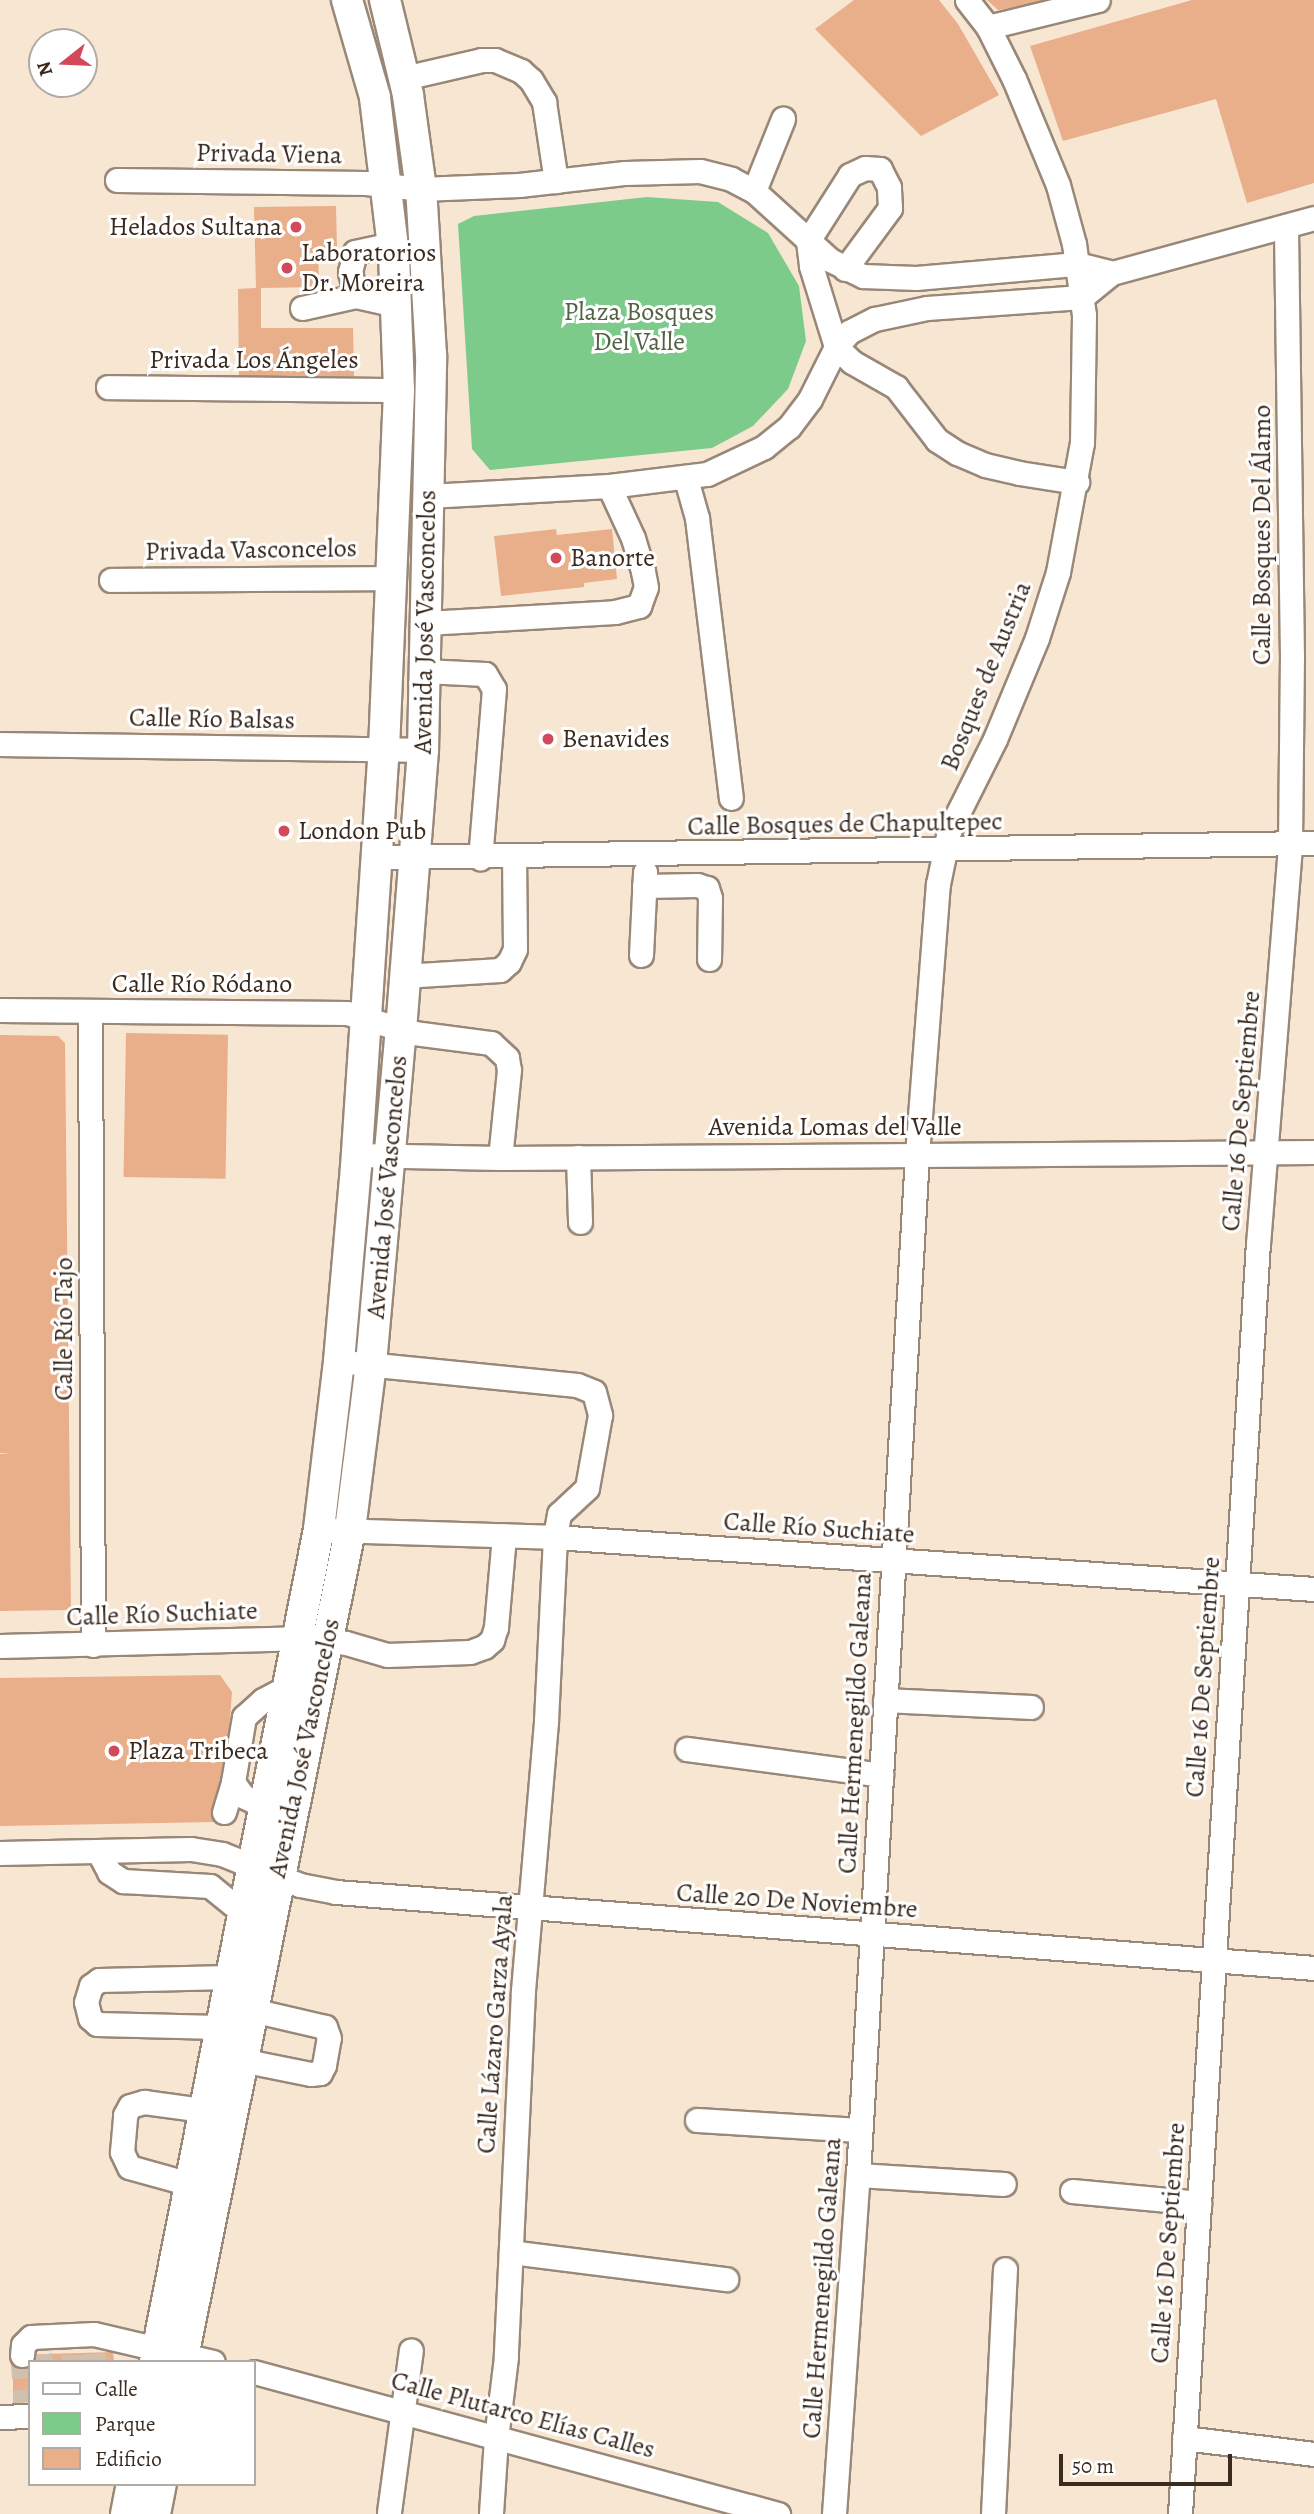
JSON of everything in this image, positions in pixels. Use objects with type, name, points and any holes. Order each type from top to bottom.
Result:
[{"type":"main road","name":"Avenida José Vasconcelos","points":[[170,2356],[190,2184],[219,2027],[242,1912],[264,1870],[312,1639],[319,1529],[339,1361],[367,1019],[384,749],[399,390],[392,244],[375,97],[347,0]]},
{"type":"main road","name":"Avenida José Vasconcelos","points":[[170,2356],[252,2010],[264,1870],[264,1806],[289,1686],[312,1639],[350,1530],[371,1364],[423,750],[431,355],[421,189],[404,78],[385,0]]},
{"type":"main road","points":[[399,390],[408,410],[418,472],[428,496]]},
{"type":"main road","points":[[126,2514],[132,2486]]},
{"type":"main road","points":[[155,2514],[161,2486]]},
{"type":"street","name":"Bosques de Austria","points":[[944,851],[949,831],[995,739],[1037,638],[1058,572],[1077,482],[1084,394],[1082,297],[1058,185],[1014,79],[988,27],[967,0]]},
{"type":"street","points":[[988,27],[1098,0]]},
{"type":"street","points":[[404,78],[482,60],[495,60],[521,71],[531,80],[544,102],[556,181]]},
{"type":"street","points":[[754,191],[783,120]]},
{"type":"street","points":[[1077,482],[996,468],[957,453],[937,440],[896,387],[852,362],[836,346],[811,266],[808,241],[850,174],[865,168],[880,169],[889,187],[890,208],[845,270],[885,279],[1077,264],[1112,273]]},
{"type":"street","name":"Privada Viena","points":[[117,180],[384,185],[421,189],[556,181],[625,173],[700,171],[731,179],[754,191],[808,241],[845,270]]},
{"type":"street","points":[[428,496],[686,479],[729,466],[764,447],[789,427],[810,399],[836,346],[849,332],[861,326],[902,312],[1082,297],[1112,273],[1314,218]]},
{"type":"street","name":"Calle Bosques Del Álamo","points":[[1286,226],[1292,658],[1290,844]]},
{"type":"street","points":[[356,296],[350,272],[355,252],[373,245],[392,244]]},
{"type":"street","points":[[302,308],[356,296],[396,305]]},
{"type":"street","name":"Privada Los Ángeles","points":[[108,387],[399,390]]},
{"type":"street","points":[[686,479],[697,518],[731,798]]},
{"type":"street","points":[[426,623],[615,612],[639,606],[646,587],[643,570],[633,538],[609,486]]},
{"type":"street","name":"Privada Vasconcelos","points":[[111,580],[392,578]]},
{"type":"street","points":[[424,671],[485,674],[494,689],[480,858]]},
{"type":"street","name":"Calle Río Balsas","points":[[0,744],[423,750]]},
{"type":"street","name":"Calle Bosques de Chapultepec","points":[[377,858],[1314,843]]},
{"type":"street","name":"Calle 16 De Septiembre","points":[[1180,2514],[1258,1244],[1290,844]]},
{"type":"street","name":"Calle Hermenegildo Galeana","points":[[834,2514],[858,2175],[917,1155],[934,922],[944,851]]},
{"type":"street","points":[[642,955],[646,855]]},
{"type":"street","points":[[403,976],[500,970],[509,962],[515,949],[514,857]]},
{"type":"street","points":[[644,886],[697,885],[707,888],[710,898],[709,960]]},
{"type":"street","name":"Calle Río Ródano","points":[[0,1010],[347,1013],[401,1030],[491,1043],[507,1058],[509,1070],[500,1158]]},
{"type":"street","name":"Calle Río Tajo","points":[[90,1012],[93,1645]]},
{"type":"street","name":"Avenida Lomas del Valle","points":[[356,1155],[500,1158],[1314,1152]]},
{"type":"street","points":[[578,1157],[580,1222]]},
{"type":"street","points":[[339,1361],[371,1364]]},
{"type":"street","name":"Calle Lázaro Garza Ayala","points":[[371,1364],[578,1385],[594,1392],[600,1415],[587,1488],[559,1514],[555,1537],[546,1722],[523,1991],[506,2357],[496,2438],[491,2514]]},
{"type":"street","name":"Calle Río Suchiate","points":[[319,1529],[555,1537],[1314,1589]]},
{"type":"street","name":"Calle Río Suchiate","points":[[0,1647],[312,1639],[346,1643],[387,1655],[452,1654],[484,1647],[492,1640],[496,1627],[504,1535]]},
{"type":"street","points":[[224,1812],[233,1782],[244,1717],[263,1700],[289,1686]]},
{"type":"street","points":[[885,1700],[1031,1707]]},
{"type":"street","points":[[687,1749],[881,1774]]},
{"type":"street","points":[[233,1782],[243,1796],[264,1806]]},
{"type":"street","name":"Calle 20 De Noviembre","points":[[0,1853],[191,1849],[336,1892],[1314,1968]]},
{"type":"street","points":[[99,1851],[109,1872],[123,1881],[210,1886],[242,1912]]},
{"type":"street","points":[[219,2027],[97,2024],[90,2018],[86,2001],[91,1986],[99,1980],[229,1977]]},
{"type":"street","points":[[241,2060],[311,2074],[320,2073],[324,2065],[329,2038],[326,2026],[252,2010]]},
{"type":"street","points":[[190,2184],[129,2167],[122,2152],[125,2115],[130,2106],[144,2102],[203,2110]]},
{"type":"street","points":[[697,2120],[860,2130]]},
{"type":"street","points":[[858,2175],[1004,2184]]},
{"type":"street","points":[[1072,2191],[1199,2203]]},
{"type":"street","points":[[511,2252],[726,2278]]},
{"type":"street","points":[[993,2514],[1005,2269]]},
{"type":"street","points":[[35,2348],[83,2344],[199,2360]]},
{"type":"street","points":[[389,2512],[411,2350]]},
{"type":"street","name":"Calle Plutarco Elías Calles","points":[[256,2373],[778,2514]]},
{"type":"street","points":[[0,2417],[27,2412]]},
{"type":"street","points":[[1184,2438],[1314,2454]]},
{"type":"green space","name":"Plaza Bosques Del Valle","points":[[647,197],[718,202],[768,233],[799,286],[806,341],[788,389],[753,426],[712,448],[490,470],[472,449],[458,224],[474,216]]},
{"type":"building","points":[[854,0],[939,0],[958,24],[999,95],[921,136],[815,29]]},
{"type":"building","points":[[987,0],[1048,0],[1048,1],[998,10]]},
{"type":"building","points":[[1192,0],[1314,0],[1314,183],[1247,203],[1216,99],[1063,141],[1030,46]]},
{"type":"building","points":[[336,206],[337,248],[318,248],[319,287],[261,288],[261,328],[353,328],[354,376],[239,377],[238,289],[256,288],[254,207]]},
{"type":"building","name":"Banorte","points":[[556,529],[557,535],[612,529],[617,579],[584,583],[584,587],[501,596],[494,536]]},
{"type":"building","points":[[126,1033],[228,1035],[225,1179],[123,1177]]},
{"type":"building","points":[[0,1035],[58,1036],[65,1043],[71,1610],[0,1611],[0,1454],[11,1454],[0,1453]]},
{"type":"building","name":"Plaza Tribeca","points":[[220,1675],[232,1692],[223,1809],[214,1822],[0,1826],[0,1678]]},
{"type":"building","points":[[113,2352],[114,2360],[28,2360],[28,2402],[13,2403],[13,2355]]},
{"type":"tunnel","points":[[94,2353],[95,2360]]},
{"type":"tunnel","points":[[41,2354],[42,2360]]},
{"type":"tunnel","points":[[73,2354],[73,2360]]},
{"type":"tunnel","points":[[22,2355],[25,2402]]},
{"type":"place","name":"Helados Sultana","points":[[296,227]]},
{"type":"place","name":"Laboratorios Dr. Moreira","points":[[287,268]]},
{"type":"place","name":"Banorte","points":[[556,558]]},
{"type":"place","name":"Benavides","points":[[548,739]]},
{"type":"place","name":"London Pub","points":[[284,831]]},
{"type":"place","name":"Plaza Tribeca","points":[[114,1751]]}]
